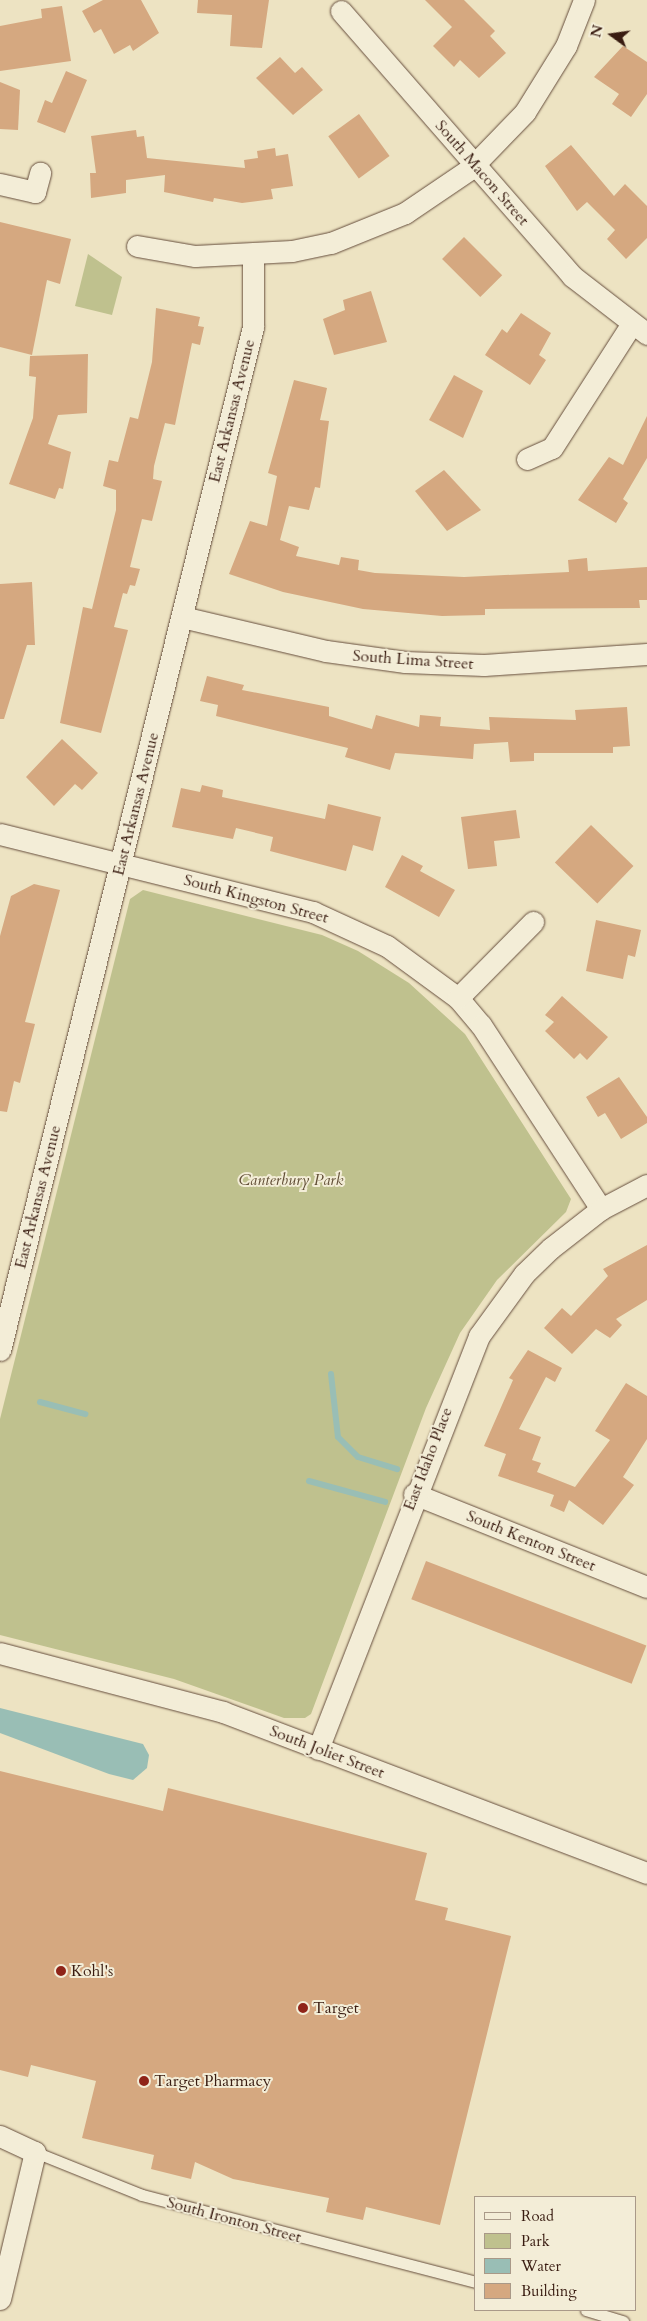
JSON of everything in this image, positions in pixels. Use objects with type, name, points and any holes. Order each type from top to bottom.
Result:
[{"type":"street","points":[[137,246],[195,256],[253,256],[331,243],[369,230],[438,192],[474,164],[525,112],[548,79],[584,0]]},
{"type":"street","name":"South Macon Street","points":[[341,11],[572,276],[639,329],[552,448],[527,459]]},
{"type":"street","points":[[0,184],[35,192],[40,173]]},
{"type":"street","name":"East Arkansas Avenue","points":[[0,1350],[253,327],[253,256]]},
{"type":"street","name":"South Lima Street","points":[[182,617],[326,651],[405,662],[484,665],[647,654]]},
{"type":"street","name":"South Kingston Street","points":[[0,834],[313,912],[353,928],[408,960],[458,998],[504,1056],[601,1209]]},
{"type":"street","points":[[458,998],[533,922]]},
{"type":"street","points":[[601,1209],[647,1185]]},
{"type":"street","name":"East Idaho Place","points":[[318,1749],[456,1386],[495,1312],[551,1248],[601,1209]]},
{"type":"street","name":"South Kenton Street","points":[[414,1494],[647,1587]]},
{"type":"street","name":"South Joliet Street","points":[[0,1653],[183,1699],[647,1872]]},
{"type":"street","name":"South Ironton Street","points":[[0,2136],[35,2152]]},
{"type":"street","points":[[0,2299],[35,2152]]},
{"type":"lane","name":"South Ironton Street","points":[[35,2152],[142,2196],[474,2281]]},
{"type":"lane","points":[[589,2311],[624,2321]]},
{"type":"green space","points":[[88,254],[122,277],[112,315],[75,306]]},
{"type":"green space","name":"Canterbury Park","points":[[143,890],[322,935],[358,951],[409,983],[465,1034],[571,1199],[566,1212],[497,1280],[460,1333],[426,1408],[311,1714],[305,1718],[284,1718],[174,1679],[0,1635],[0,1419],[130,899]]},
{"type":"water","points":[[0,1708],[143,1744],[149,1755],[147,1768],[133,1780],[109,1774],[0,1733]]},
{"type":"building","points":[[103,0],[141,0],[159,33],[133,51],[130,45],[114,54],[101,29],[94,33],[82,11]]},
{"type":"building","points":[[198,0],[269,0],[262,48],[230,46],[232,15],[197,13]]},
{"type":"building","points":[[425,0],[464,0],[495,31],[490,36],[506,53],[479,78],[460,60],[454,67],[433,46],[452,27]]},
{"type":"building","points":[[62,6],[71,61],[0,71],[0,26],[42,18],[41,9]]},
{"type":"building","points":[[623,46],[647,62],[647,94],[631,117],[612,104],[619,94],[594,77]]},
{"type":"building","points":[[280,57],[295,73],[302,67],[323,90],[293,115],[256,78]]},
{"type":"building","points":[[66,71],[87,80],[65,133],[37,122],[45,100],[52,103]]},
{"type":"building","points":[[0,82],[20,90],[18,130],[0,129]]},
{"type":"building","points":[[359,114],[390,156],[359,178],[328,136]]},
{"type":"building","points":[[136,130],[137,137],[144,136],[147,158],[245,168],[244,160],[258,158],[257,151],[275,148],[276,156],[288,154],[293,186],[271,189],[273,199],[242,203],[214,198],[213,202],[164,192],[165,175],[126,180],[126,193],[91,198],[90,173],[96,173],[91,136]]},
{"type":"building","points":[[571,145],[614,196],[625,184],[647,206],[647,238],[626,259],[607,239],[615,230],[587,202],[577,211],[545,166]]},
{"type":"building","points":[[0,222],[71,239],[60,284],[47,280],[32,355],[0,347]]},
{"type":"building","points":[[464,237],[502,275],[480,297],[442,259]]},
{"type":"building","points":[[371,291],[387,342],[334,355],[323,319],[345,310],[343,300]]},
{"type":"building","points":[[156,308],[200,317],[198,326],[204,327],[200,345],[192,343],[175,425],[165,423],[154,466],[153,479],[162,481],[152,521],[142,519],[130,567],[140,569],[135,586],[130,585],[127,594],[123,593],[114,627],[128,630],[101,733],[60,723],[83,607],[92,609],[116,510],[116,490],[103,486],[109,460],[118,462],[130,417],[138,419],[152,362]]},
{"type":"building","points":[[521,313],[551,333],[539,355],[546,360],[530,385],[485,355],[502,329],[507,333]]},
{"type":"building","points":[[88,354],[87,413],[58,415],[48,444],[71,452],[63,489],[59,488],[55,499],[9,484],[33,418],[36,377],[29,376],[30,356]]},
{"type":"building","points":[[454,375],[483,391],[463,438],[429,420]]},
{"type":"building","points":[[294,380],[327,388],[320,420],[329,421],[320,488],[315,487],[309,510],[289,506],[280,540],[299,547],[296,556],[339,565],[341,557],[359,560],[358,570],[375,573],[464,577],[569,572],[568,560],[587,558],[588,571],[647,567],[647,600],[639,600],[640,608],[485,609],[485,615],[442,616],[363,609],[283,592],[229,574],[250,521],[267,526],[277,476],[268,473]]},
{"type":"building","points":[[647,416],[647,458],[623,499],[628,503],[616,523],[578,500],[609,457],[623,465]]},
{"type":"building","points":[[444,470],[481,510],[447,531],[415,491]]},
{"type":"building","points":[[32,582],[35,645],[27,645],[4,719],[0,719],[0,584]]},
{"type":"building","points":[[207,676],[244,685],[242,690],[329,707],[329,716],[372,729],[376,715],[419,727],[420,715],[441,717],[440,726],[490,730],[489,717],[576,720],[575,710],[627,707],[630,746],[613,747],[613,753],[534,753],[534,761],[510,762],[508,742],[474,744],[473,759],[395,753],[390,770],[345,757],[348,748],[216,716],[218,705],[200,701]]},
{"type":"building","points":[[62,739],[98,773],[82,790],[75,784],[54,806],[26,777]]},
{"type":"building","points":[[202,785],[223,790],[222,797],[325,819],[328,804],[381,817],[373,851],[353,845],[346,871],[270,851],[273,837],[236,828],[233,839],[172,827],[181,788],[200,792]]},
{"type":"building","points":[[516,810],[520,838],[494,841],[497,866],[468,869],[461,817]]},
{"type":"building","points":[[591,825],[633,866],[597,903],[555,862]]},
{"type":"building","points":[[402,855],[423,866],[420,871],[455,890],[439,917],[385,887]]},
{"type":"building","points":[[34,884],[60,890],[25,1022],[35,1024],[20,1083],[14,1081],[7,1112],[0,1111],[0,936],[11,896]]},
{"type":"building","points":[[596,920],[641,930],[635,957],[628,955],[623,979],[586,971]]},
{"type":"building","points":[[562,996],[608,1037],[587,1060],[580,1053],[574,1059],[545,1031],[554,1022],[545,1015]]},
{"type":"building","points":[[619,1077],[647,1117],[647,1123],[621,1139],[605,1113],[598,1117],[586,1097]]},
{"type":"building","points":[[647,1245],[647,1300],[616,1319],[622,1325],[610,1338],[596,1329],[572,1354],[544,1328],[562,1308],[571,1316],[608,1276],[603,1269]]},
{"type":"building","points":[[528,1350],[562,1368],[555,1382],[546,1377],[519,1429],[541,1437],[532,1460],[541,1463],[537,1472],[575,1487],[610,1440],[595,1431],[626,1383],[647,1396],[647,1439],[623,1477],[634,1485],[603,1525],[569,1500],[564,1512],[550,1506],[554,1495],[498,1476],[506,1454],[484,1446],[513,1380],[509,1378]]},
{"type":"building","points":[[426,1561],[646,1646],[632,1684],[411,1599]]},
{"type":"building","name":"Target","points":[[0,1771],[163,1811],[168,1788],[427,1853],[415,1900],[448,1908],[445,1920],[511,1936],[440,2225],[366,2207],[363,2220],[326,2212],[329,2198],[233,2179],[195,2162],[191,2179],[151,2169],[154,2155],[82,2138],[96,2081],[31,2065],[28,2077],[0,2070]]},
{"type":"waterway","points":[[331,1374],[338,1437],[358,1457],[397,1469]]},
{"type":"waterway","points":[[40,1402],[85,1414]]},
{"type":"waterway","points":[[309,1481],[385,1502]]},
{"type":"place","name":"Kohl's","points":[[61,1971]]},
{"type":"place","name":"Target","points":[[303,2008]]},
{"type":"place","name":"Target Pharmacy","points":[[144,2081]]}]
